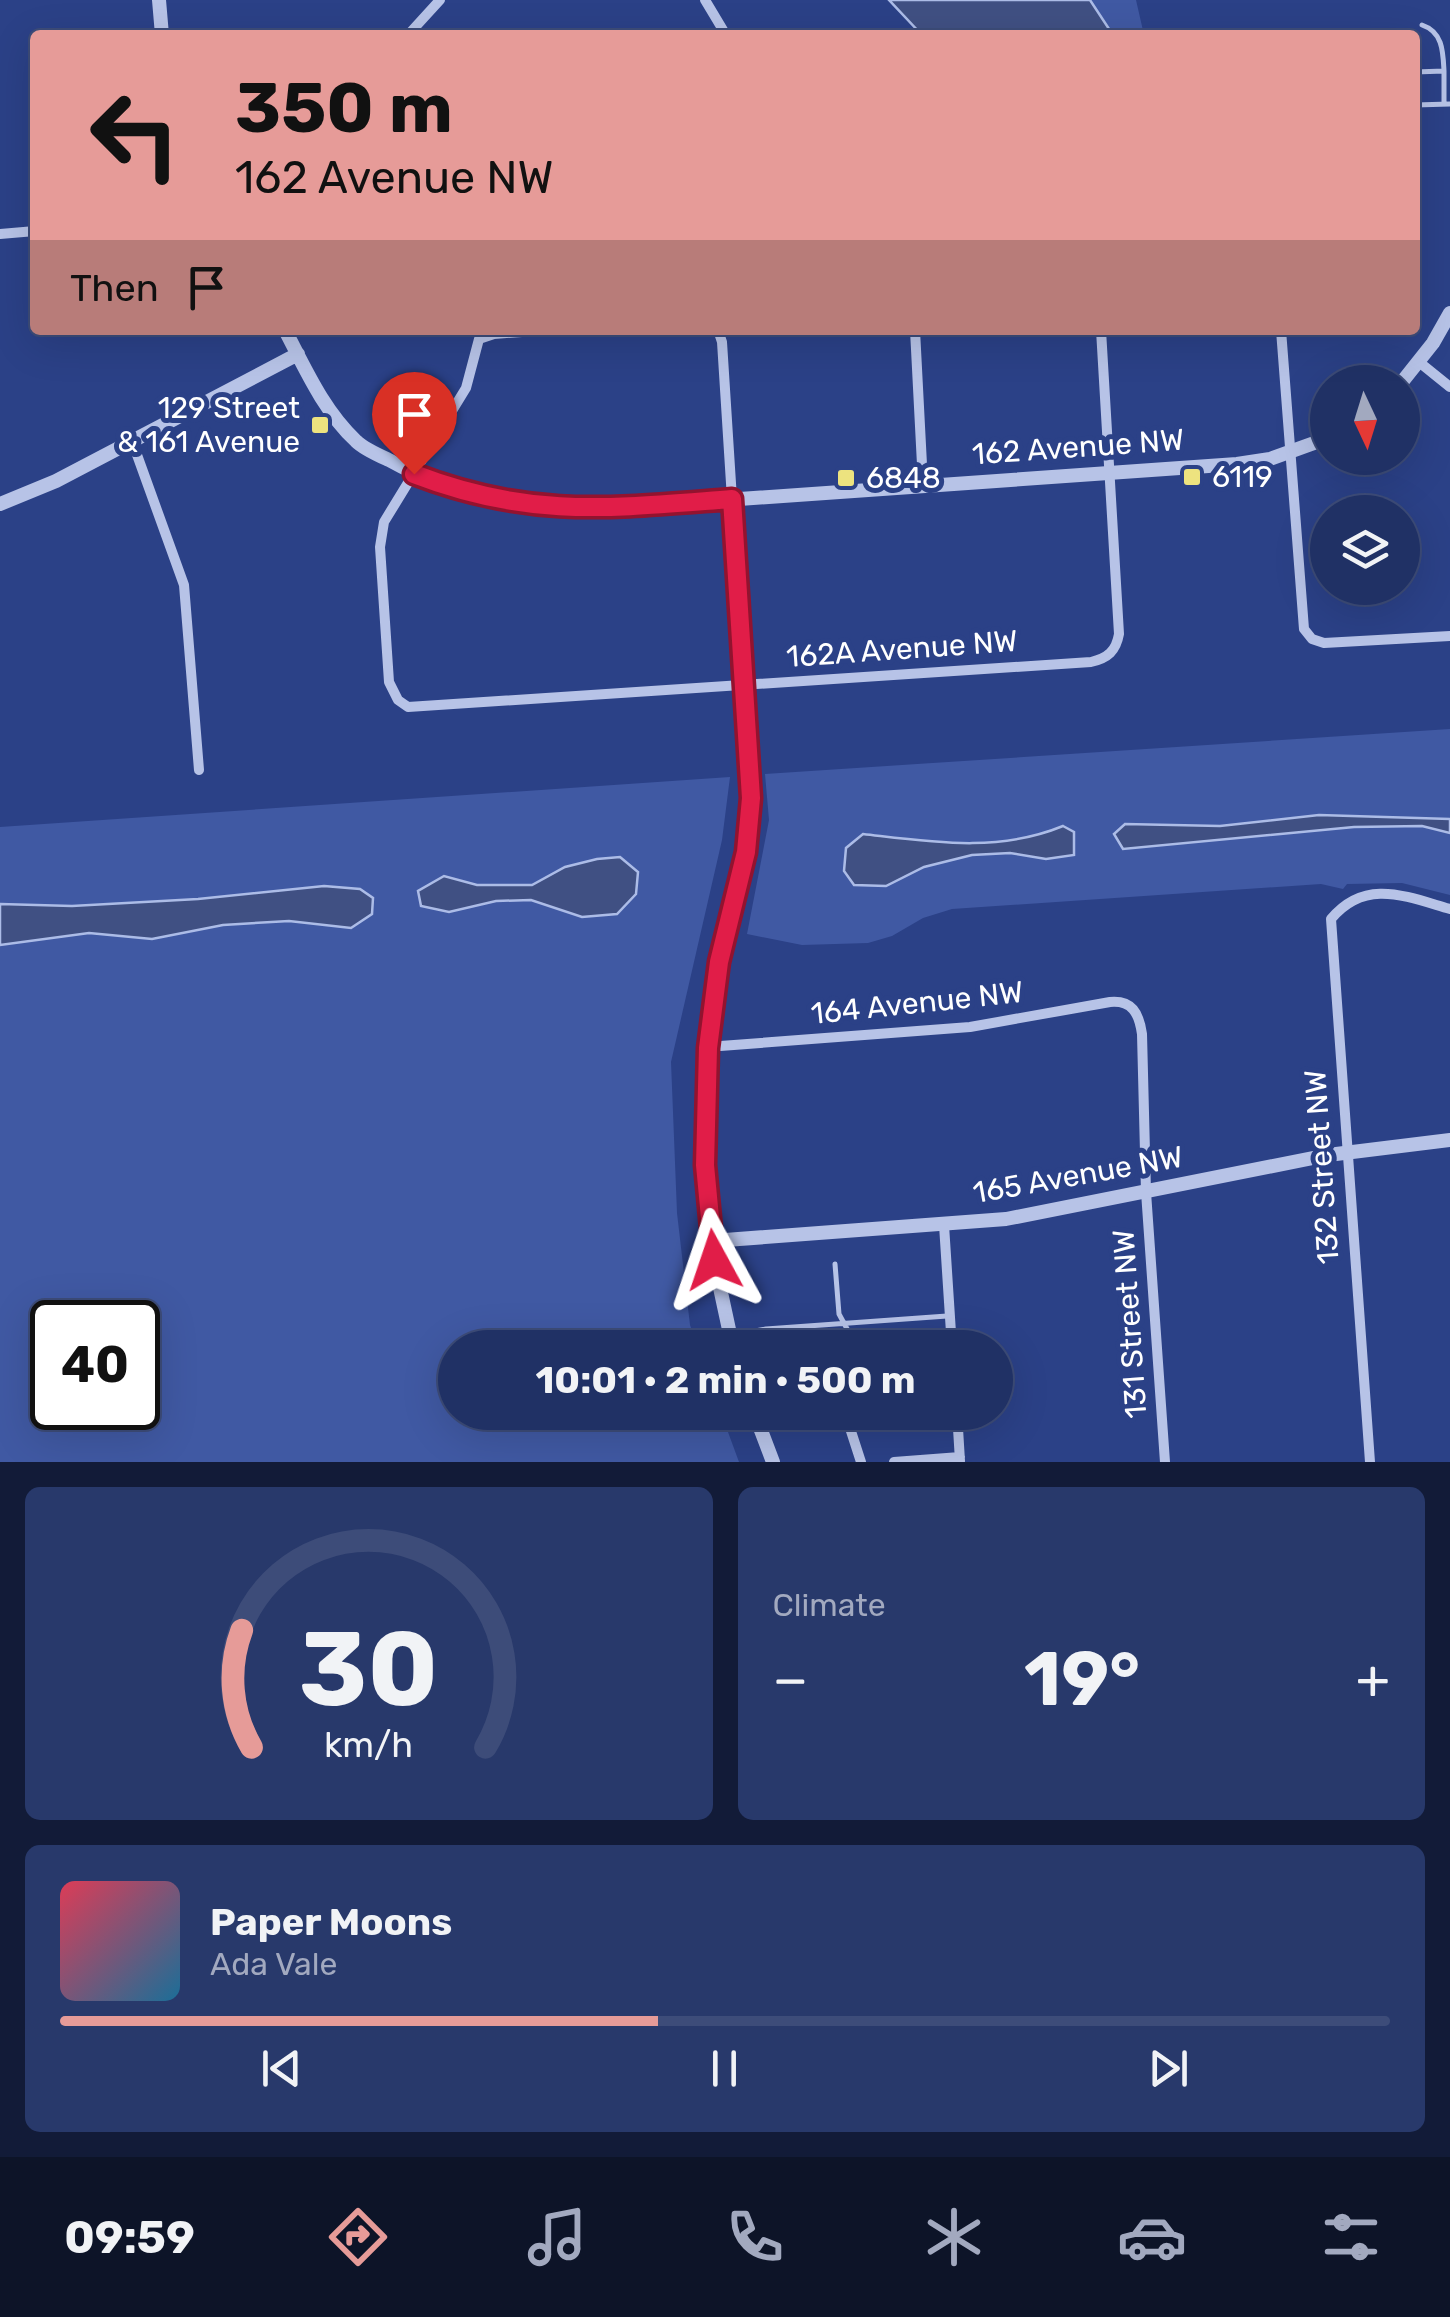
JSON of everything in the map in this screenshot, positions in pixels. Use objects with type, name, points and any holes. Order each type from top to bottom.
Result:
[{"type":"street","points":[[159,0],[162,30]]},
{"type":"street","points":[[413,30],[440,0]]},
{"type":"street","points":[[705,0],[723,30]]},
{"type":"street","points":[[0,234],[30,231]]},
{"type":"street","points":[[1417,365],[1450,313]]},
{"type":"street","name":"162 Avenue NW","points":[[288,335],[322,400],[357,442],[414,474],[472,494],[568,509],[1237,464],[1310,445]]},
{"type":"street","points":[[414,474],[466,388],[479,338],[506,335]]},
{"type":"street","points":[[720,335],[750,824],[719,962],[708,1048],[704,1130],[712,1241],[729,1330]]},
{"type":"street","points":[[915,335],[923,484]]},
{"type":"street","points":[[1101,335],[1108,473]]},
{"type":"street","points":[[1281,335],[1302,624],[1312,639],[1332,644],[1450,636]]},
{"type":"street","points":[[0,504],[56,481],[298,354]]},
{"type":"street","points":[[1420,362],[1450,387]]},
{"type":"street","points":[[132,442],[184,585],[199,770]]},
{"type":"street","name":"162A Avenue NW","points":[[414,474],[384,522],[380,547],[389,682],[398,700],[416,708],[1092,662],[1111,654],[1118,634],[1108,473]]},
{"type":"street","name":"132 Street NW","points":[[1370,1462],[1330,919],[1344,903],[1372,894],[1410,898],[1450,909]]},
{"type":"street","name":"164 Avenue NW","points":[[708,1048],[928,1032],[1110,1002],[1121,1001],[1130,1006]]},
{"type":"street","name":"131 Street NW","points":[[1130,1006],[1136,1012],[1142,1034],[1146,1192],[1165,1462]]},
{"type":"street","name":"165 Avenue NW","points":[[712,1241],[1006,1219],[1348,1152],[1450,1140]]},
{"type":"street","points":[[944,1226],[951,1330]]},
{"type":"street","points":[[761,1430],[773,1462]]},
{"type":"street","points":[[851,1430],[861,1462]]},
{"type":"street","points":[[894,1462],[960,1460],[958,1430]]},
{"type":"lane","points":[[1420,104],[1447,104],[1439,39],[1422,24]]},
{"type":"lane","points":[[1420,72],[1444,71]]},
{"type":"lane","points":[[836,1264],[840,1314],[848,1330]]},
{"type":"lane","points":[[763,1330],[950,1316]]},
{"type":"shaded area","points":[[888,0],[1136,0],[1143,30],[917,30]]},
{"type":"shaded area","points":[[889,0],[1090,0],[1110,30],[917,30]]},
{"type":"shaded area","points":[[1450,729],[1450,895],[1402,883],[1347,884],[1343,889],[1321,884],[952,909],[868,943],[802,945],[747,934],[769,820],[765,774]]},
{"type":"shaded area","points":[[730,777],[722,840],[671,1062],[677,1213],[692,1330],[438,1330],[438,1430],[727,1430],[739,1462],[0,1462],[0,827]]},
{"type":"shaded area","points":[[1319,815],[1450,819],[1450,833],[1422,826],[1354,827],[1123,849],[1114,834],[1125,824],[1220,826]]},
{"type":"shaded area","points":[[1063,826],[1074,832],[1074,855],[1046,859],[1010,853],[972,855],[924,867],[886,886],[854,885],[844,871],[846,848],[863,834],[989,843]]},
{"type":"shaded area","points":[[620,857],[638,872],[636,894],[617,914],[582,917],[531,900],[496,901],[449,912],[421,906],[418,891],[444,876],[477,885],[532,885],[565,867]]},
{"type":"shaded area","points":[[324,886],[360,889],[373,898],[372,914],[351,928],[289,921],[223,925],[152,939],[89,933],[0,945],[0,904],[72,906],[198,899]]},
{"type":"place","name":"129 Street & 161 Avenue","points":[[320,425]]},
{"type":"place","name":"6119","points":[[1192,477]]},
{"type":"place","name":"6848","points":[[846,478]]},
{"type":"route","points":[[414,474],[507,502],[568,509],[732,499],[751,798],[746,852],[719,962],[708,1048],[704,1130],[714,1260]]}]
